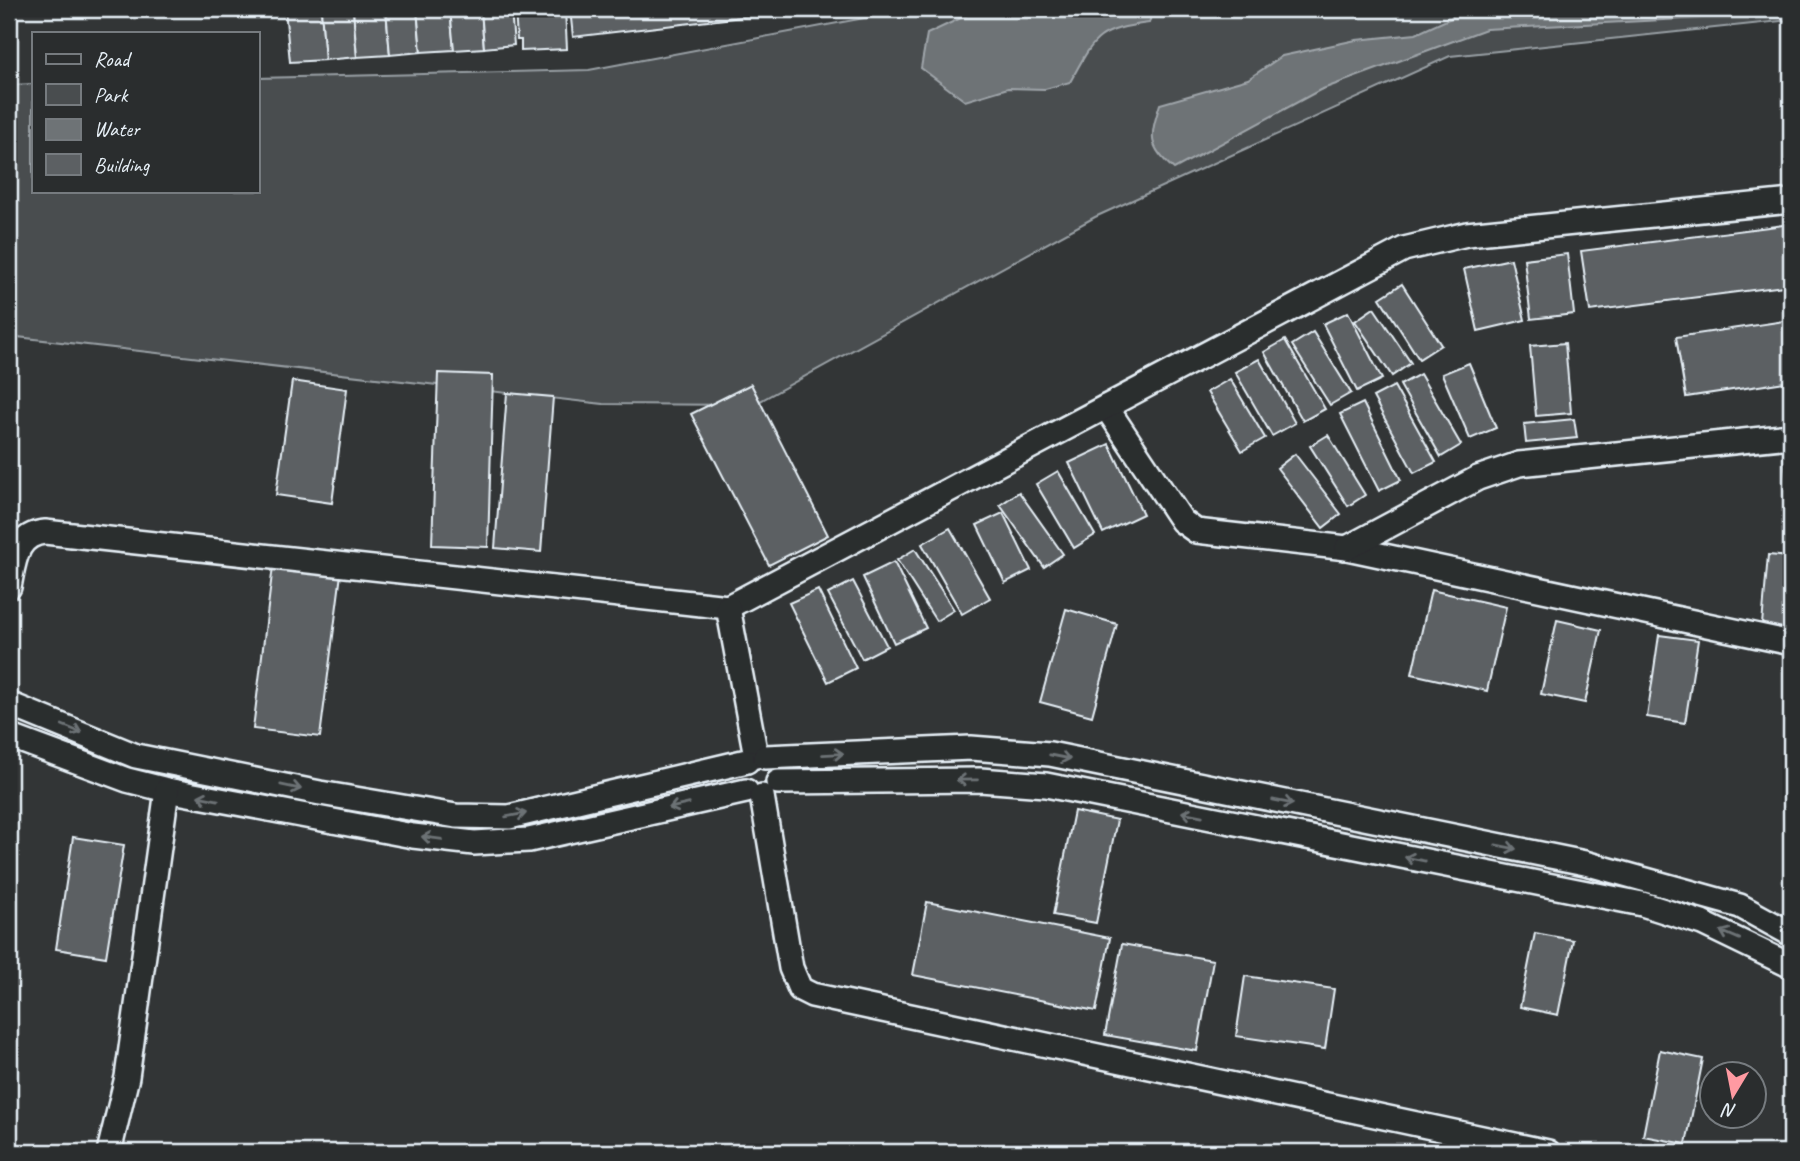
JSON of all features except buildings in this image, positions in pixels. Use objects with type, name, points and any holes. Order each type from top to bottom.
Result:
[{"type":"street","points":[[9,587],[17,550],[24,539],[35,532],[45,532],[728,607],[1404,248],[1466,234],[1791,201]]},
{"type":"street","points":[[1106,407],[1182,521],[1196,531],[1347,548],[1791,643]]},
{"type":"street","points":[[1347,548],[1478,478],[1508,467],[1791,436]]},
{"type":"street","points":[[728,607],[756,758]]},
{"type":"street","points":[[9,704],[136,755],[320,793],[456,816],[509,817],[756,758],[971,748],[1050,754],[1586,863],[1741,906],[1791,934]]},
{"type":"street","points":[[9,736],[127,780],[167,790],[413,836],[474,843],[529,840],[762,789],[980,780],[1046,785],[1642,904],[1702,923],[1791,966]]},
{"type":"street","points":[[756,758],[775,764],[762,789],[791,968],[800,989],[812,995],[1548,1152]]},
{"type":"street","points":[[756,758],[740,772],[762,789]]},
{"type":"street","points":[[109,1152],[127,1077],[167,790]]},
{"type":"street","points":[[1365,849],[1371,820]]},
{"type":"green space","points":[[912,9],[1791,9],[1791,20],[1450,56],[1095,217],[753,405],[603,404],[9,336],[9,85],[32,84],[32,192],[259,192],[259,78],[589,70]]},
{"type":"water","points":[[980,9],[1153,9],[1149,23],[1118,29],[1099,38],[1085,55],[1070,82],[1045,89],[1008,88],[965,101],[921,68],[927,34]]},
{"type":"water","points":[[1455,9],[1771,9],[1722,17],[1486,29],[1320,90],[1174,169],[1155,147],[1153,133],[1160,104],[1248,79],[1282,56],[1356,40],[1416,34],[1451,18]]}]
